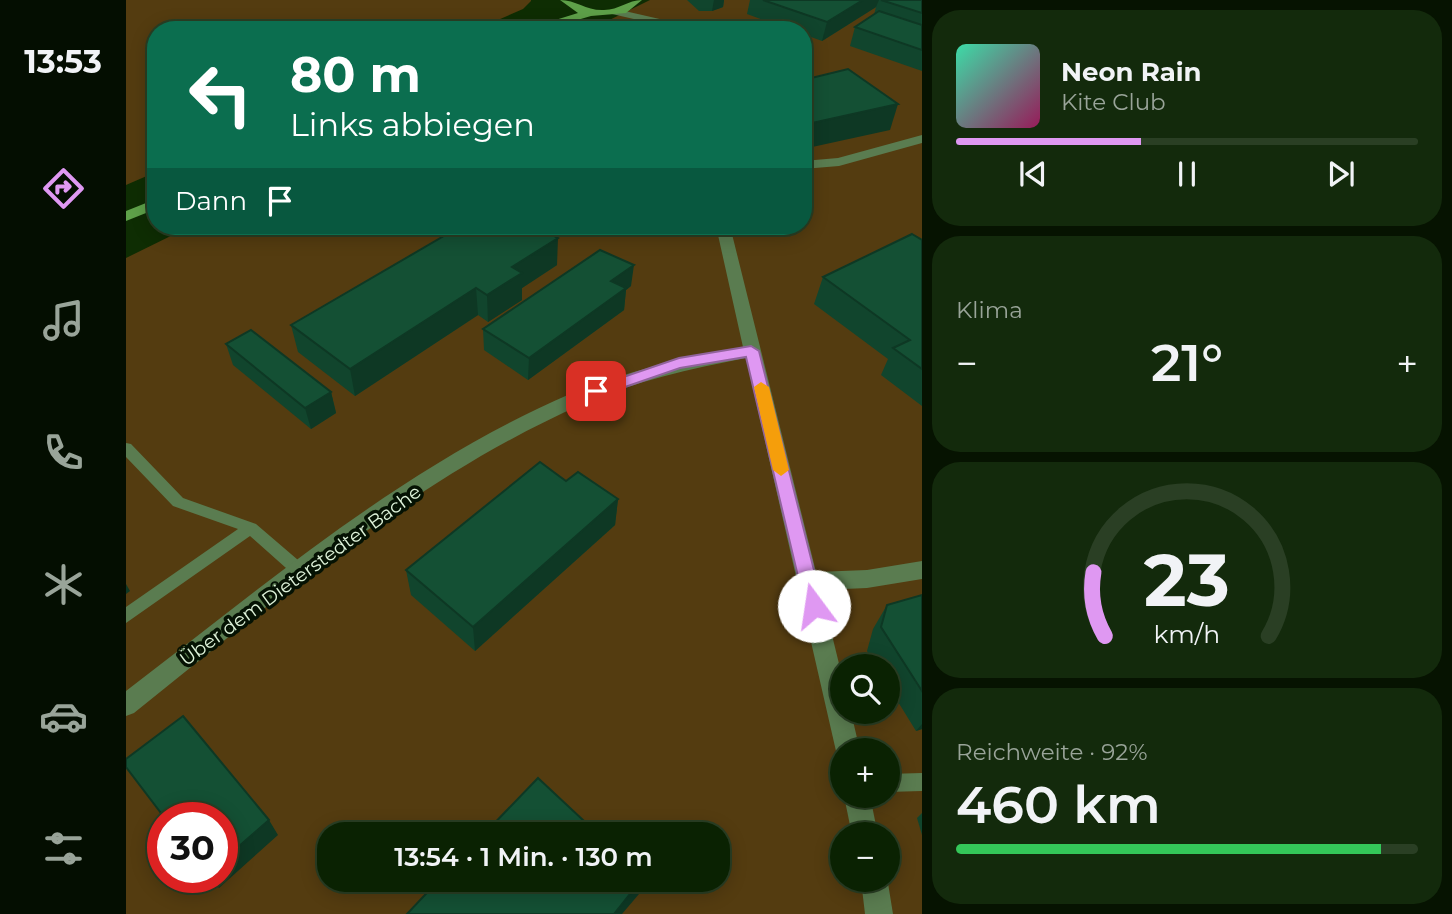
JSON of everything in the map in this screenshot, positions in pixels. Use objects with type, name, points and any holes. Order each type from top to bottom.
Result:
[{"type":"main road","points":[[545,21],[565,1],[576,9],[594,13]]},
{"type":"main road","points":[[556,21],[594,13],[616,12],[632,6],[637,1]]},
{"type":"main road","points":[[126,217],[147,207]]},
{"type":"street","points":[[637,1],[659,21]]},
{"type":"street","points":[[616,12],[648,21]]},
{"type":"street","points":[[812,165],[839,162],[922,139]]},
{"type":"street","points":[[725,235],[845,738]]},
{"type":"street","name":"Über dem Dieterstedter Bache","points":[[126,705],[357,528],[499,434],[622,380],[679,363],[751,351]]},
{"type":"street","points":[[808,582],[867,579],[922,570]]},
{"type":"street","points":[[876,892],[878,914]]},
{"type":"lane","points":[[126,448],[178,502],[251,528],[300,571]]},
{"type":"lane","points":[[126,616],[251,528]]},
{"type":"lane","points":[[900,783],[922,782]]},
{"type":"shaded area","points":[[126,0],[531,0],[523,9],[496,21],[147,21],[147,176],[126,185]]},
{"type":"shaded area","points":[[650,0],[922,0],[922,914],[126,914],[126,258],[173,235],[812,235],[812,21],[607,21]]},
{"type":"building","points":[[763,0],[863,0],[827,22]]},
{"type":"building","points":[[881,0],[922,0],[922,13]]},
{"type":"building","points":[[879,11],[922,25],[922,50],[855,27]]},
{"type":"building","points":[[848,69],[898,104],[812,123],[812,78]]},
{"type":"building","points":[[912,234],[922,240],[922,369],[893,348],[910,340],[823,277]]},
{"type":"building","points":[[446,235],[552,235],[558,238],[512,267],[522,273],[487,295],[476,288],[350,369],[291,325]]},
{"type":"building","points":[[600,250],[634,265],[611,281],[626,288],[529,358],[483,329]]},
{"type":"building","points":[[251,330],[331,392],[305,408],[226,344]]},
{"type":"building","points":[[540,462],[566,481],[578,472],[618,499],[473,627],[406,570]]},
{"type":"building","points":[[922,595],[922,691],[881,627],[887,605]]},
{"type":"building","points":[[183,716],[269,820],[238,847],[238,802],[153,802],[126,767],[126,759]]},
{"type":"building","points":[[538,778],[585,822],[496,822]]},
{"type":"building","points":[[428,892],[631,892],[614,914],[407,914]]},
{"type":"slow traffic","points":[[761,387],[781,470]]},
{"type":"route","points":[[596,391],[622,380],[679,363],[751,351],[814,606]]}]
